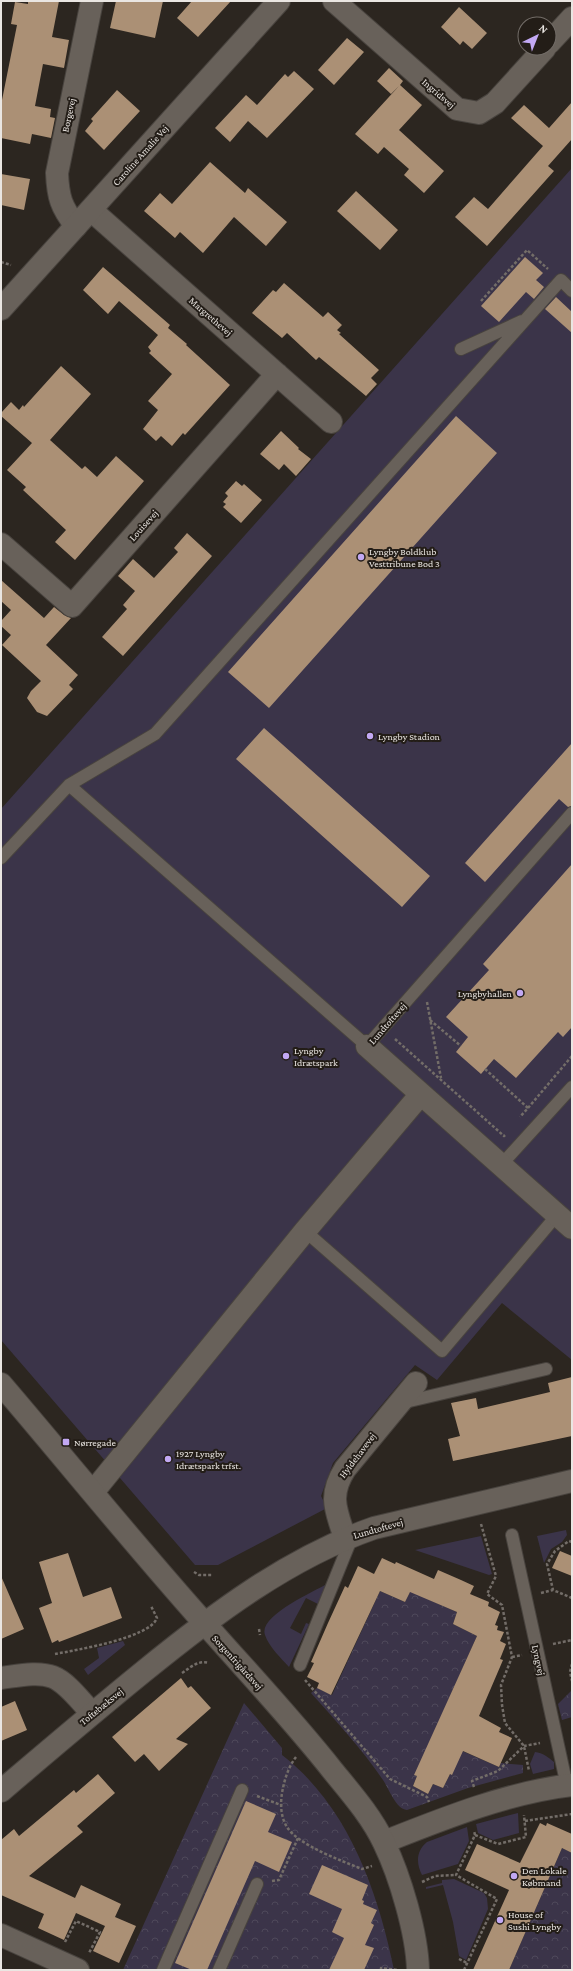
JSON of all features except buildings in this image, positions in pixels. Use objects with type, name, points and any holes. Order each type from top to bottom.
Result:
[{"type":"street","name":"Borgevej","points":[[76,226],[64,210],[58,190],[56,173],[92,1]]},
{"type":"street","name":"Caroline Amalie Vej","points":[[1,309],[279,1]]},
{"type":"street","name":"Ingridsvej","points":[[334,1],[457,109],[479,113],[495,103],[538,56]]},
{"type":"street","points":[[557,34],[572,18]]},
{"type":"street","name":"Margrethevej","points":[[91,210],[331,422]]},
{"type":"street","name":"Louisevej","points":[[1,544],[72,606],[277,374]]},
{"type":"street","name":"Lundtoftevej","points":[[367,1046],[564,1221]]},
{"type":"street","points":[[93,1492],[305,1231],[421,1094]]},
{"type":"street","name":"Hyldehavevej","points":[[349,1537],[334,1503],[336,1484],[344,1469],[416,1383]]},
{"type":"street","name":"Sorgenfrigårdsvej","points":[[1,1384],[204,1623],[309,1742],[358,1801],[387,1850],[402,1891],[413,1935],[418,1970]]},
{"type":"street","name":"Lundtoftevej","points":[[204,1623],[283,1571],[349,1537],[380,1527],[572,1481]]},
{"type":"street","name":"Toftebæksvej","points":[[1,1791],[92,1713],[204,1623]]},
{"type":"street","points":[[1,1678],[32,1675],[54,1677],[62,1682],[92,1713]]},
{"type":"street","name":"Lyngvej","points":[[387,1850],[436,1821],[472,1809],[528,1794],[570,1785]]},
{"type":"street","points":[[1,1935],[56,1960],[83,1964]]},
{"type":"lane","points":[[1,858],[69,785],[155,734],[560,280],[572,291]]},
{"type":"lane","points":[[461,349],[526,319]]},
{"type":"lane","points":[[69,785],[367,1046]]},
{"type":"lane","name":"Lundtoftevej","points":[[367,1046],[572,813]]},
{"type":"lane","points":[[501,1165],[572,1087]]},
{"type":"lane","points":[[305,1231],[442,1351],[564,1221]]},
{"type":"lane","points":[[398,1403],[546,1369]]},
{"type":"lane","name":"Lyngvej","points":[[512,1535],[570,1785]]},
{"type":"lane","points":[[300,1665],[349,1537]]},
{"type":"lane","points":[[163,1970],[242,1790]]},
{"type":"lane","points":[[219,1970],[257,1884]]},
{"type":"path","points":[[481,301],[527,250],[560,280]]},
{"type":"path","points":[[423,982],[441,1079]]},
{"type":"path","points":[[430,1019],[461,1046]]},
{"type":"path","points":[[383,1028],[504,1136],[508,1130]]},
{"type":"path","points":[[485,1069],[528,1108],[518,1119]]},
{"type":"path","points":[[475,1835],[498,1844],[526,1837],[525,1821],[528,1794],[524,1746],[505,1723],[501,1685],[512,1657],[502,1605],[487,1594],[496,1576],[483,1532],[477,1503]]},
{"type":"path","points":[[572,1542],[569,1541],[555,1551],[547,1564],[553,1590],[572,1598]]},
{"type":"path","points":[[194,1572],[199,1576],[212,1575]]},
{"type":"path","points":[[32,1675],[47,1656],[131,1637],[146,1630],[156,1622],[157,1618],[151,1606]]},
{"type":"path","points":[[259,1629],[260,1635]]},
{"type":"path","points":[[182,1673],[195,1664],[204,1661],[214,1664]]},
{"type":"path","points":[[572,1664],[570,1672],[572,1681]]},
{"type":"path","points":[[300,1665],[300,1675],[390,1779],[427,1797],[436,1821]]},
{"type":"path","points":[[309,1742],[292,1762],[285,1780],[281,1805],[287,1828],[298,1838],[328,1855],[362,1869],[387,1850]]},
{"type":"path","points":[[456,1876],[475,1835],[472,1809],[472,1781],[498,1771],[524,1746]]},
{"type":"path","points":[[242,1790],[281,1805]]},
{"type":"path","points":[[525,1821],[572,1814]]},
{"type":"path","points":[[257,1884],[279,1880],[298,1838]]},
{"type":"path","points":[[402,1891],[435,1876],[456,1876],[497,1899],[464,1970]]},
{"type":"path","points":[[56,1960],[76,1921],[100,1932],[83,1964]]},
{"type":"path","points":[[459,1959],[467,1963]]},
{"type":"path","points":[[381,1970],[381,1968],[397,1970]]},
{"type":"green space","name":"Lyngby Idrætspark","points":[[572,168],[572,1360],[502,1303],[437,1380],[415,1365],[333,1463],[321,1496],[327,1508],[218,1565],[195,1565],[1,1340],[1,809]]},
{"type":"green space","points":[[566,1530],[567,1535],[562,1542],[551,1549],[544,1563],[537,1536]]},
{"type":"green space","points":[[481,1536],[492,1574],[489,1575],[415,1550]]},
{"type":"green space","points":[[418,1574],[425,1598],[457,1612],[453,1624],[477,1636],[415,1775],[417,1776],[413,1786],[428,1794],[433,1784],[443,1788],[450,1774],[452,1774],[460,1750],[499,1767],[501,1763],[523,1765],[523,1773],[468,1788],[407,1810],[399,1806],[383,1780],[366,1757],[311,1693],[317,1688],[332,1695],[380,1591],[405,1602]]},
{"type":"green space","points":[[327,1584],[318,1604],[306,1598],[290,1628],[301,1634],[306,1623],[309,1624],[289,1667],[269,1644],[265,1635],[265,1628],[270,1620],[288,1605]]},
{"type":"green space","points":[[123,1641],[125,1645],[88,1675],[84,1669],[99,1658],[97,1648]]},
{"type":"green space","points":[[572,1690],[572,1717],[562,1720],[558,1704]]},
{"type":"green space","points":[[244,1703],[282,1748],[282,1755],[305,1776],[325,1799],[342,1825],[357,1852],[369,1881],[379,1910],[394,1970],[123,1970]]},
{"type":"green space","points":[[535,1752],[543,1754],[554,1762],[554,1769],[533,1774],[530,1764]]},
{"type":"green space","points":[[518,1813],[519,1833],[493,1840],[478,1833],[476,1824]]},
{"type":"green space","points":[[467,1827],[469,1841],[458,1864],[422,1875],[418,1857],[423,1846],[427,1842]]},
{"type":"green space","points":[[562,1848],[572,1853],[572,1970],[509,1970]]},
{"type":"green space","points":[[454,1879],[484,1893],[487,1898],[488,1909],[466,1960],[459,1956],[453,1922],[443,1885],[426,1889],[426,1887],[442,1883],[442,1880]]},
{"type":"place","name":"Lyngby Boldklub Vesttribune Bod 3","points":[[361,557]]},
{"type":"place","name":"Lyngby Stadion","points":[[370,736]]},
{"type":"place","name":"Lyngbyhallen","points":[[520,993]]},
{"type":"place","name":"Lyngby Idrætspark","points":[[286,1056]]},
{"type":"place","name":"Nørregade","points":[[66,1442]]},
{"type":"place","name":"1927 Lyngby Idrætspark trfst.","points":[[168,1459]]},
{"type":"place","name":"Den Lokale Købmand","points":[[514,1876]]},
{"type":"place","name":"House of Sushi Lyngby","points":[[500,1920]]}]
